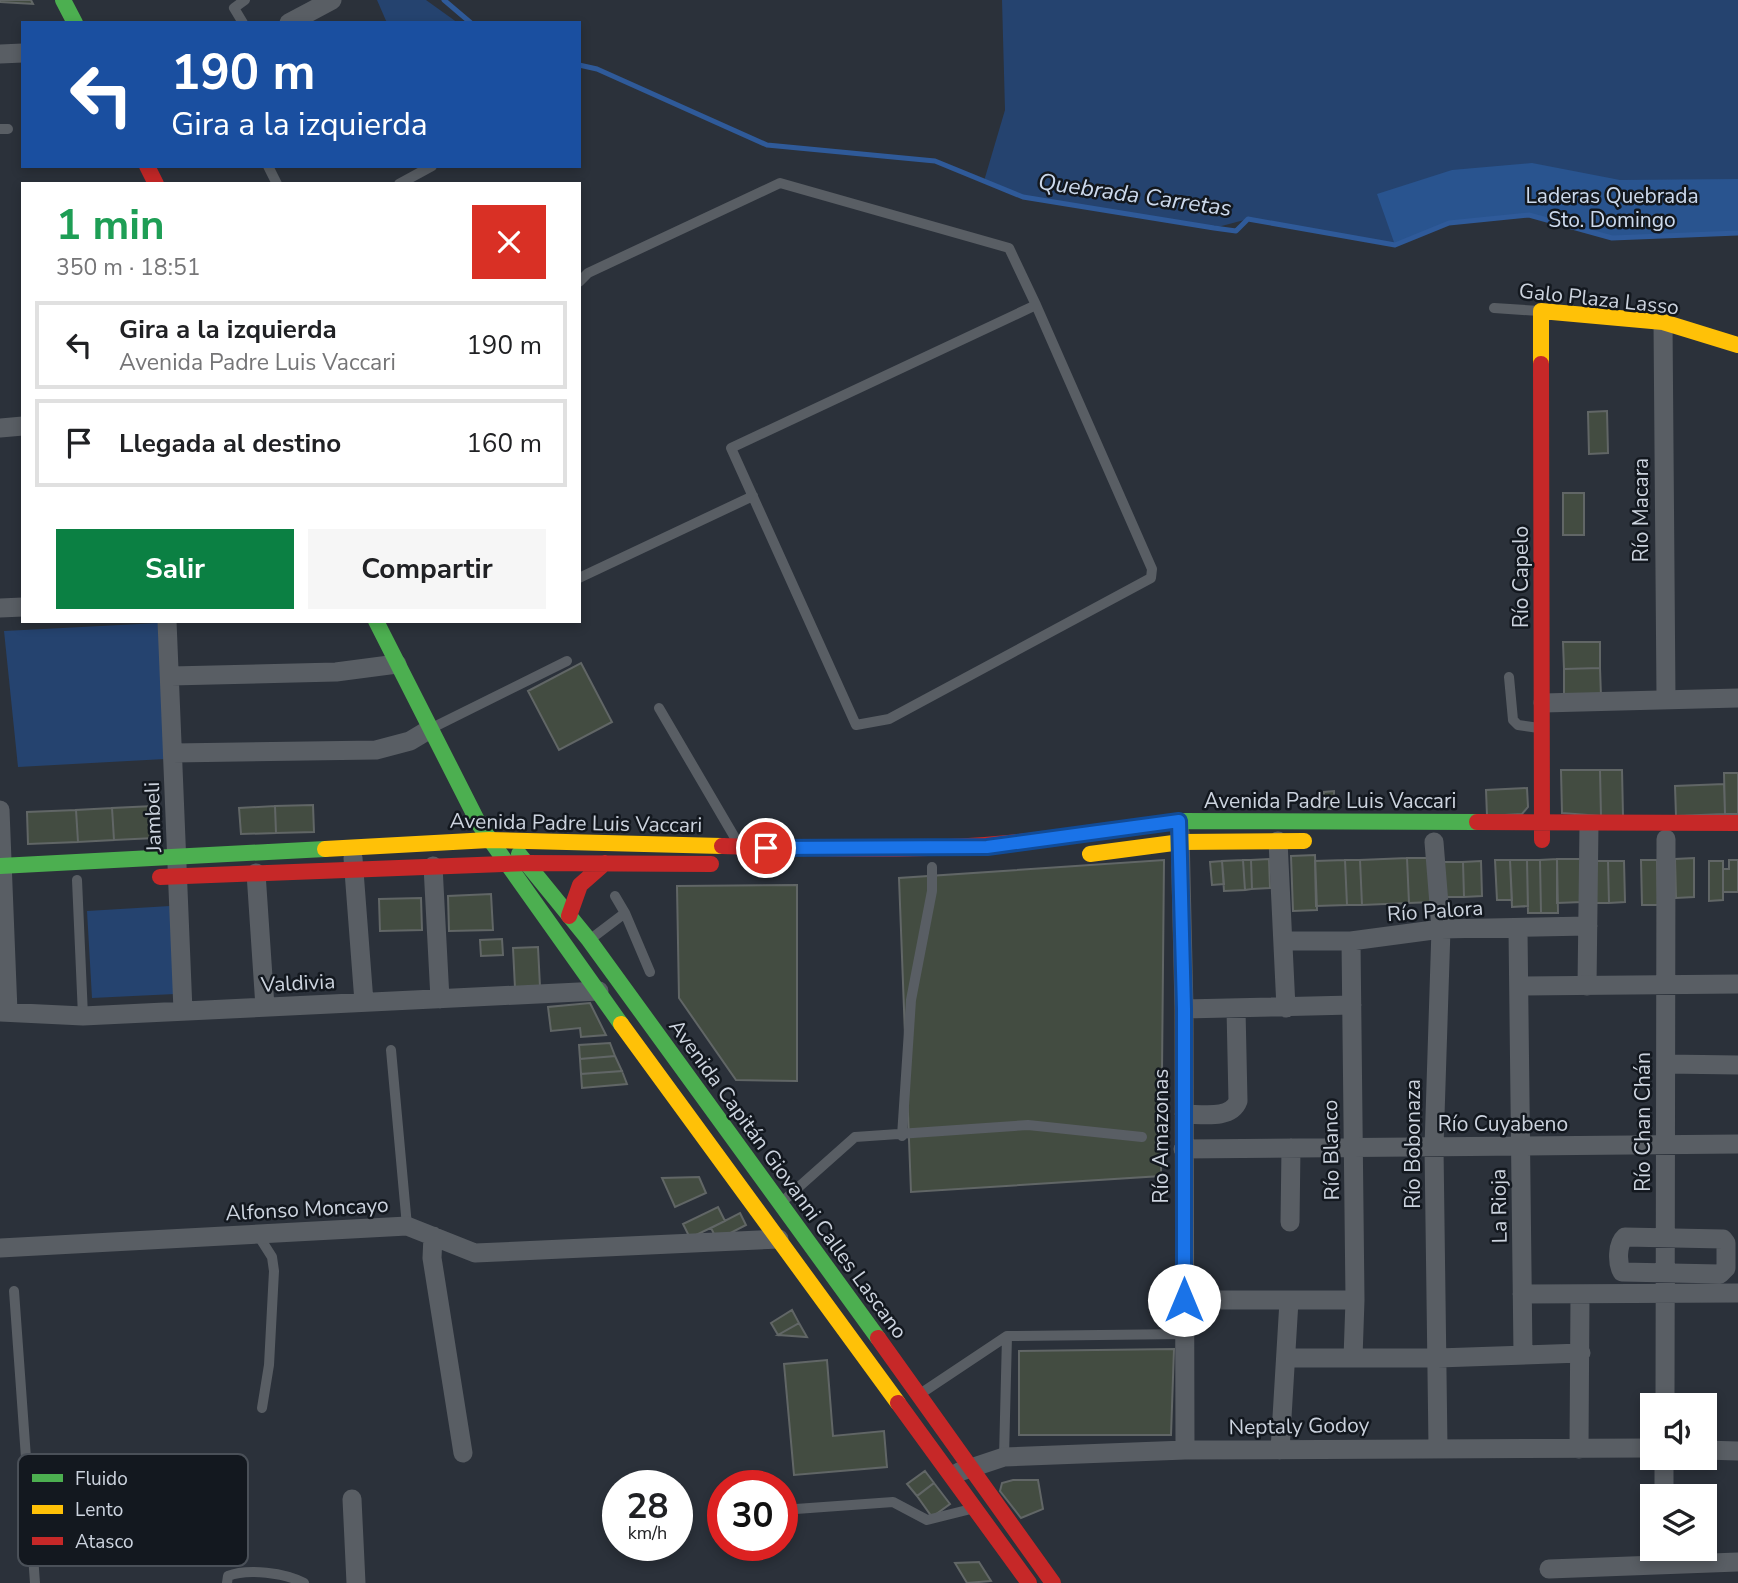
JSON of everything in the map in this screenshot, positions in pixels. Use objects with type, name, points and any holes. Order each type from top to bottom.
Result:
[{"type":"main road","points":[[66,1],[74,21]]},
{"type":"main road","name":"Galo Plaza Lasso","points":[[1541,312],[1663,322],[1738,345]]},
{"type":"main road","name":"Río Capelo","points":[[1536,842],[1542,823],[1543,728],[1541,312]]},
{"type":"main road","name":"Avenida Capitán Giovanni Calles Lascano","points":[[378,623],[430,729],[489,840],[505,864],[1029,1583]]},
{"type":"main road","name":"Avenida Capitán Giovanni Calles Lascano","points":[[474,811],[528,863],[589,940],[1053,1583]]},
{"type":"main road","name":"Avenida Padre Luis Vaccari","points":[[2,873],[177,867],[352,846],[489,840],[739,847],[987,847],[1179,821],[1542,823],[1583,838]]},
{"type":"main road","name":"Avenida Padre Luis Vaccari","points":[[1536,842],[1738,823]]},
{"type":"main road","points":[[1660,839],[1714,840]]},
{"type":"main road","name":"Avenida Padre Luis Vaccari","points":[[1074,856],[1181,842],[1317,842]]},
{"type":"main road","name":"Avenida Padre Luis Vaccari","points":[[139,878],[177,867],[256,873],[528,863],[732,864]]},
{"type":"main road","points":[[569,916],[578,886],[593,870],[605,863]]},
{"type":"main road","points":[[2,873],[40,881]]},
{"type":"street","points":[[293,21],[332,0]]},
{"type":"street","points":[[0,54],[21,53]]},
{"type":"street","name":"Río Macara","points":[[1663,322],[1666,698]]},
{"type":"street","points":[[0,428],[21,426]]},
{"type":"street","points":[[0,608],[21,607]]},
{"type":"street","name":"Jambeli","points":[[167,623],[183,1012]]},
{"type":"street","points":[[171,676],[336,672],[397,664]]},
{"type":"street","points":[[1543,703],[1738,698]]},
{"type":"street","points":[[173,754],[376,750],[410,741],[430,729]]},
{"type":"street","points":[[0,810],[4,1012]]},
{"type":"street","name":"Río Amazonas","points":[[1179,821],[1184,1009],[1185,1450]]},
{"type":"street","points":[[1583,838],[1588,926],[1587,986]]},
{"type":"street","name":"Río Chan Chán","points":[[1660,839],[1666,985],[1665,1393]]},
{"type":"street","points":[[1279,841],[1286,1008]]},
{"type":"street","name":"Río Bobonaza","points":[[1434,842],[1441,929],[1434,1147],[1438,1447]]},
{"type":"street","points":[[352,846],[364,1002]]},
{"type":"street","points":[[433,866],[440,999]]},
{"type":"street","points":[[256,873],[265,1007]]},
{"type":"street","name":"Río Palora","points":[[1285,941],[1351,941],[1441,929],[1518,930],[1588,926]]},
{"type":"street","name":"La Rioja","points":[[1518,930],[1523,1355]]},
{"type":"street","name":"Río Blanco","points":[[1351,941],[1355,1300],[1353,1358]]},
{"type":"street","points":[[1519,986],[1738,984]]},
{"type":"street","name":"Valdivia","points":[[4,1012],[83,1016],[599,991]]},
{"type":"street","points":[[1184,1009],[1352,1005]]},
{"type":"street","points":[[1184,1114],[1228,1113],[1235,1109],[1238,1101],[1236,1009]]},
{"type":"street","points":[[1666,1064],[1738,1065]]},
{"type":"street","name":"Río Cuyabeno","points":[[1183,1149],[1738,1144]]},
{"type":"street","points":[[1290,1222],[1291,1148]]},
{"type":"street","name":"Alfonso Moncayo","points":[[0,1248],[407,1226],[475,1253],[779,1239]]},
{"type":"street","points":[[433,1236],[432,1258],[463,1453]]},
{"type":"street","points":[[1625,1237],[1665,1237],[1716,1238],[1726,1243],[1724,1272],[1622,1272],[1619,1266],[1620,1244],[1625,1237]]},
{"type":"street","points":[[1522,1294],[1738,1293]]},
{"type":"street","points":[[1579,1449],[1580,1294]]},
{"type":"street","points":[[1184,1300],[1355,1300]]},
{"type":"street","points":[[1280,1450],[1289,1301]]},
{"type":"street","points":[[1286,1358],[1438,1358],[1581,1353]]},
{"type":"street","name":"Neptaly Godoy","points":[[951,1475],[1004,1457],[1185,1450],[1640,1448]]},
{"type":"street","points":[[1717,1450],[1738,1451]]},
{"type":"street","points":[[352,1499],[356,1583]]},
{"type":"street","points":[[1549,1569],[1640,1560]]},
{"type":"street","points":[[1717,1561],[1738,1562]]},
{"type":"lane","points":[[242,21],[234,8],[245,0]]},
{"type":"lane","points":[[402,182],[428,168]]},
{"type":"lane","points":[[581,280],[588,273],[780,183],[1009,248],[1036,305],[1152,569],[1151,578],[889,719],[856,725],[731,447],[1036,305]]},
{"type":"lane","name":"Galo Plaza Lasso","points":[[1494,309],[1541,312]]},
{"type":"lane","points":[[581,577],[753,496]]},
{"type":"lane","points":[[430,729],[567,661]]},
{"type":"lane","points":[[1509,677],[1513,720],[1528,728],[1543,728]]},
{"type":"lane","points":[[659,708],[739,847]]},
{"type":"lane","points":[[902,1136],[911,1000],[932,891],[932,866]]},
{"type":"lane","points":[[78,880],[83,1016]]},
{"type":"lane","points":[[615,896],[650,972]]},
{"type":"lane","points":[[589,940],[625,913]]},
{"type":"lane","points":[[391,1050],[407,1226]]},
{"type":"lane","points":[[781,1203],[855,1137],[902,1136],[1028,1125],[1142,1137]]},
{"type":"lane","points":[[258,1235],[272,1257],[274,1271],[269,1365],[262,1408]]},
{"type":"lane","points":[[14,1291],[26,1454]]},
{"type":"lane","points":[[919,1395],[1007,1336],[1184,1334]]},
{"type":"lane","points":[[1004,1457],[1007,1336]]},
{"type":"lane","points":[[798,1509],[893,1502],[927,1520],[975,1508]]},
{"type":"lane","points":[[227,1583],[228,1576],[235,1573],[277,1575],[304,1583]]},
{"type":"green space","points":[[377,0],[426,0],[455,21],[386,21]]},
{"type":"green space","points":[[1002,0],[1738,0],[1738,233],[1612,238],[1529,215],[1449,223],[1395,245],[1248,219],[1214,228],[1023,197],[984,181],[1005,110]]},
{"type":"green space","name":"Laderas Quebrada Sto. Domingo","points":[[1532,163],[1620,180],[1738,179],[1738,233],[1612,238],[1529,215],[1449,223],[1395,245],[1377,194],[1452,170]]},
{"type":"green space","points":[[159,623],[165,759],[18,767],[4,631]]},
{"type":"green space","points":[[170,906],[175,994],[92,998],[87,911]]},
{"type":"building","points":[[31,0],[33,4],[0,2]]},
{"type":"building","points":[[1607,411],[1608,453],[1589,454],[1588,412]]},
{"type":"building","points":[[1563,493],[1584,493],[1584,535],[1563,535]]},
{"type":"building","points":[[1563,642],[1600,642],[1600,668],[1564,669]]},
{"type":"building","points":[[581,663],[612,722],[559,750],[528,691]]},
{"type":"building","points":[[1600,668],[1601,697],[1564,698],[1564,669]]},
{"type":"building","points":[[1561,770],[1600,770],[1601,816],[1562,813]]},
{"type":"building","points":[[1600,770],[1622,770],[1623,816],[1601,816]]},
{"type":"building","points":[[1724,773],[1738,773],[1738,814],[1725,814]]},
{"type":"building","points":[[1724,784],[1725,814],[1676,816],[1675,786]]},
{"type":"building","points":[[1527,788],[1528,807],[1522,814],[1487,816],[1486,790]]},
{"type":"building","points":[[1334,791],[1334,809],[1324,809],[1324,792]]},
{"type":"building","points":[[313,805],[314,832],[276,833],[275,806]]},
{"type":"building","points":[[153,806],[155,838],[114,840],[112,808]]},
{"type":"building","points":[[275,806],[276,833],[241,834],[239,808]]},
{"type":"building","points":[[112,808],[114,840],[78,842],[76,810]]},
{"type":"building","points":[[76,810],[78,842],[28,844],[27,812]]},
{"type":"building","points":[[1315,855],[1317,910],[1293,911],[1291,856]]},
{"type":"building","points":[[1407,858],[1409,903],[1362,905],[1360,860]]},
{"type":"building","points":[[1407,858],[1431,858],[1433,902],[1409,903]]},
{"type":"building","points":[[1694,858],[1694,897],[1676,898],[1675,859]]},
{"type":"building","points":[[1269,859],[1270,888],[1252,889],[1251,860]]},
{"type":"building","points":[[1557,859],[1558,913],[1541,913],[1540,860]]},
{"type":"building","points":[[1557,859],[1581,859],[1582,902],[1557,903]]},
{"type":"building","points":[[1164,860],[1161,1176],[911,1192],[899,878]]},
{"type":"building","points":[[1243,860],[1251,860],[1252,889],[1245,890]]},
{"type":"building","points":[[1243,860],[1245,890],[1224,891],[1222,861]]},
{"type":"building","points":[[1345,860],[1360,860],[1362,905],[1347,905]]},
{"type":"building","points":[[1345,860],[1347,905],[1316,906],[1315,861]]},
{"type":"building","points":[[1495,860],[1510,860],[1512,900],[1497,900]]},
{"type":"building","points":[[1510,860],[1527,860],[1528,906],[1512,907]]},
{"type":"building","points":[[1527,860],[1540,860],[1541,913],[1528,913]]},
{"type":"building","points":[[1641,860],[1657,860],[1658,905],[1642,905]]},
{"type":"building","points":[[1729,860],[1738,860],[1738,892],[1723,892],[1723,869],[1729,869]]},
{"type":"building","points":[[1222,861],[1224,884],[1212,885],[1210,862]]},
{"type":"building","points":[[1481,861],[1482,896],[1464,897],[1463,862]]},
{"type":"building","points":[[1591,861],[1608,861],[1609,903],[1592,903]]},
{"type":"building","points":[[1608,861],[1624,861],[1625,902],[1609,903]]},
{"type":"building","points":[[1709,861],[1723,861],[1723,900],[1709,901]]},
{"type":"building","points":[[1442,862],[1463,862],[1464,897],[1443,897]]},
{"type":"building","points":[[797,885],[797,1081],[736,1080],[679,998],[677,886]]},
{"type":"building","points":[[491,894],[493,930],[449,931],[448,896]]},
{"type":"building","points":[[421,898],[422,930],[380,931],[379,899]]},
{"type":"building","points":[[502,939],[503,955],[481,956],[480,940]]},
{"type":"building","points":[[538,947],[540,987],[515,988],[513,948]]},
{"type":"building","points":[[590,1003],[606,1035],[581,1037],[580,1028],[551,1031],[548,1007]]},
{"type":"building","points":[[610,1043],[615,1056],[580,1059],[579,1045]]},
{"type":"building","points":[[615,1056],[622,1071],[581,1074],[580,1059]]},
{"type":"building","points":[[622,1071],[627,1084],[582,1088],[581,1074]]},
{"type":"building","points":[[699,1177],[706,1193],[675,1207],[662,1178]]},
{"type":"building","points":[[718,1207],[725,1221],[690,1238],[683,1224]]},
{"type":"building","points":[[740,1213],[746,1225],[717,1240],[711,1228]]},
{"type":"building","points":[[792,1310],[799,1323],[778,1335],[771,1323]]},
{"type":"building","points":[[799,1323],[807,1337],[778,1335]]},
{"type":"building","points":[[1174,1349],[1171,1435],[1019,1435],[1019,1351]]},
{"type":"building","points":[[827,1360],[833,1436],[884,1431],[887,1467],[798,1475],[798,1470],[794,1470],[784,1364]]},
{"type":"building","points":[[925,1471],[934,1483],[917,1496],[907,1484]]},
{"type":"building","points":[[1038,1480],[1043,1509],[1021,1518],[1000,1491],[1002,1483]]},
{"type":"building","points":[[934,1483],[950,1504],[932,1517],[917,1496]]},
{"type":"building","points":[[979,1562],[991,1581],[967,1583],[955,1563]]},
{"type":"waterway","name":"Quebrada Carretas","points":[[444,0],[469,21]]},
{"type":"waterway","name":"Quebrada Carretas","points":[[581,65],[597,69],[767,145],[935,161],[1023,197],[1214,228],[1236,231],[1248,219],[1395,245],[1449,223],[1529,215],[1612,238],[1738,233]]},
{"type":"traffic: fast","points":[[63,0],[74,21]]},
{"type":"traffic: fast","points":[[377,623],[479,824],[621,1024]]},
{"type":"traffic: fast","points":[[1053,838],[1179,821],[1477,822]]},
{"type":"traffic: fast","points":[[0,866],[325,849]]},
{"type":"traffic: fast","points":[[519,854],[589,940],[878,1338]]},
{"type":"traffic: slow","points":[[1541,364],[1541,311],[1663,322],[1738,345]]},
{"type":"traffic: slow","points":[[325,849],[489,840],[722,846]]},
{"type":"traffic: slow","points":[[1090,854],[1181,842],[1304,841]]},
{"type":"traffic: slow","points":[[621,1024],[898,1403]]},
{"type":"traffic: jam","points":[[148,168],[155,182]]},
{"type":"traffic: jam","points":[[1541,364],[1542,840]]},
{"type":"traffic: jam","points":[[1477,822],[1738,823]]},
{"type":"traffic: jam","points":[[722,846],[929,848],[1053,838]]},
{"type":"traffic: jam","points":[[160,877],[528,863],[711,864]]},
{"type":"traffic: jam","points":[[569,916],[580,885],[605,863]]},
{"type":"traffic: jam","points":[[878,1338],[1053,1583]]},
{"type":"traffic: jam","points":[[898,1403],[1029,1583]]},
{"type":"route","points":[[766,848],[987,847],[1058,840],[1179,821],[1184,1009],[1184,1300]]}]
